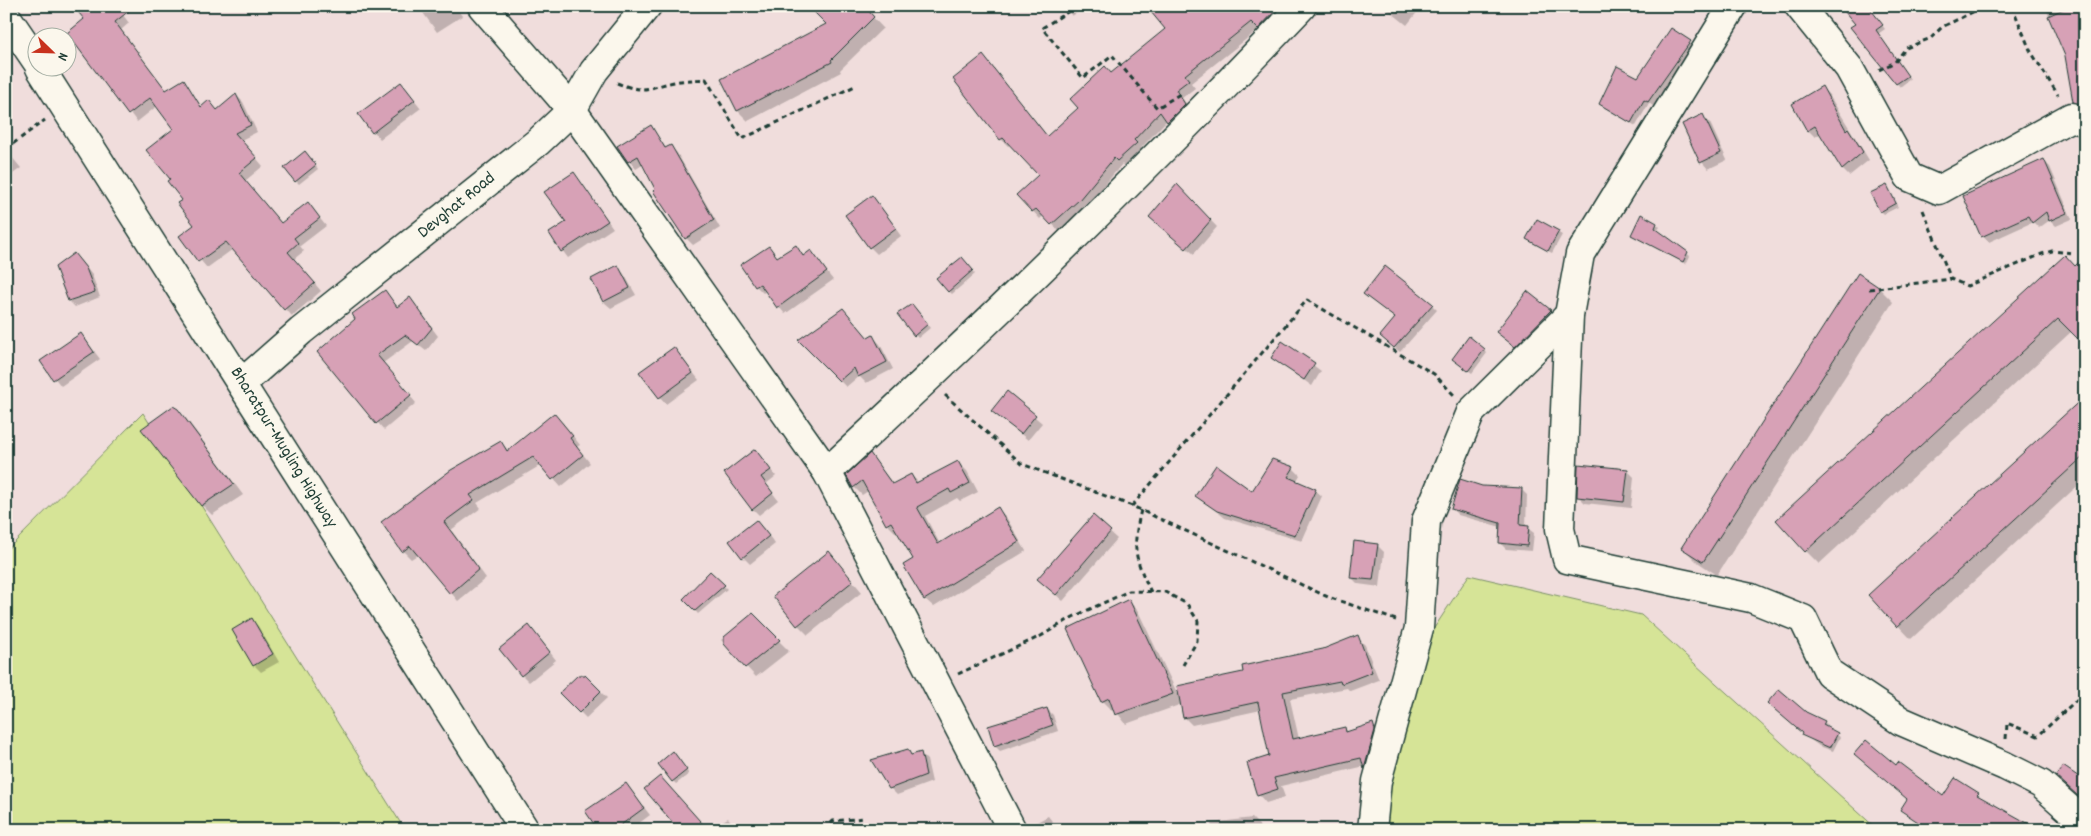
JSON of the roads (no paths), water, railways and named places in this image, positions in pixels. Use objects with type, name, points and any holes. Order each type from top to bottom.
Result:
[{"type":"main road","points":[[482,6],[572,110],[827,472],[1012,830]]},
{"type":"main road","name":"Devghat Road","points":[[242,382],[301,331],[538,142],[572,110],[594,71],[647,6]]},
{"type":"main road","points":[[827,472],[928,379],[1208,104],[1302,6]]},
{"type":"main road","points":[[1733,6],[1580,254],[1569,315],[1560,529],[1567,559],[1751,598],[1803,619],[1829,672],[1901,721],[2005,766],[2041,784],[2085,823]]},
{"type":"main road","points":[[1799,6],[1849,68],[1909,177],[1939,190],[2078,119]]},
{"type":"main road","points":[[6,16],[28,48]]},
{"type":"main road","name":"Bharatpur-Mugling Highway","points":[[47,78],[242,382],[525,830]]},
{"type":"main road","points":[[1372,830],[1377,781],[1419,628],[1426,521],[1471,412],[1569,315]]}]
